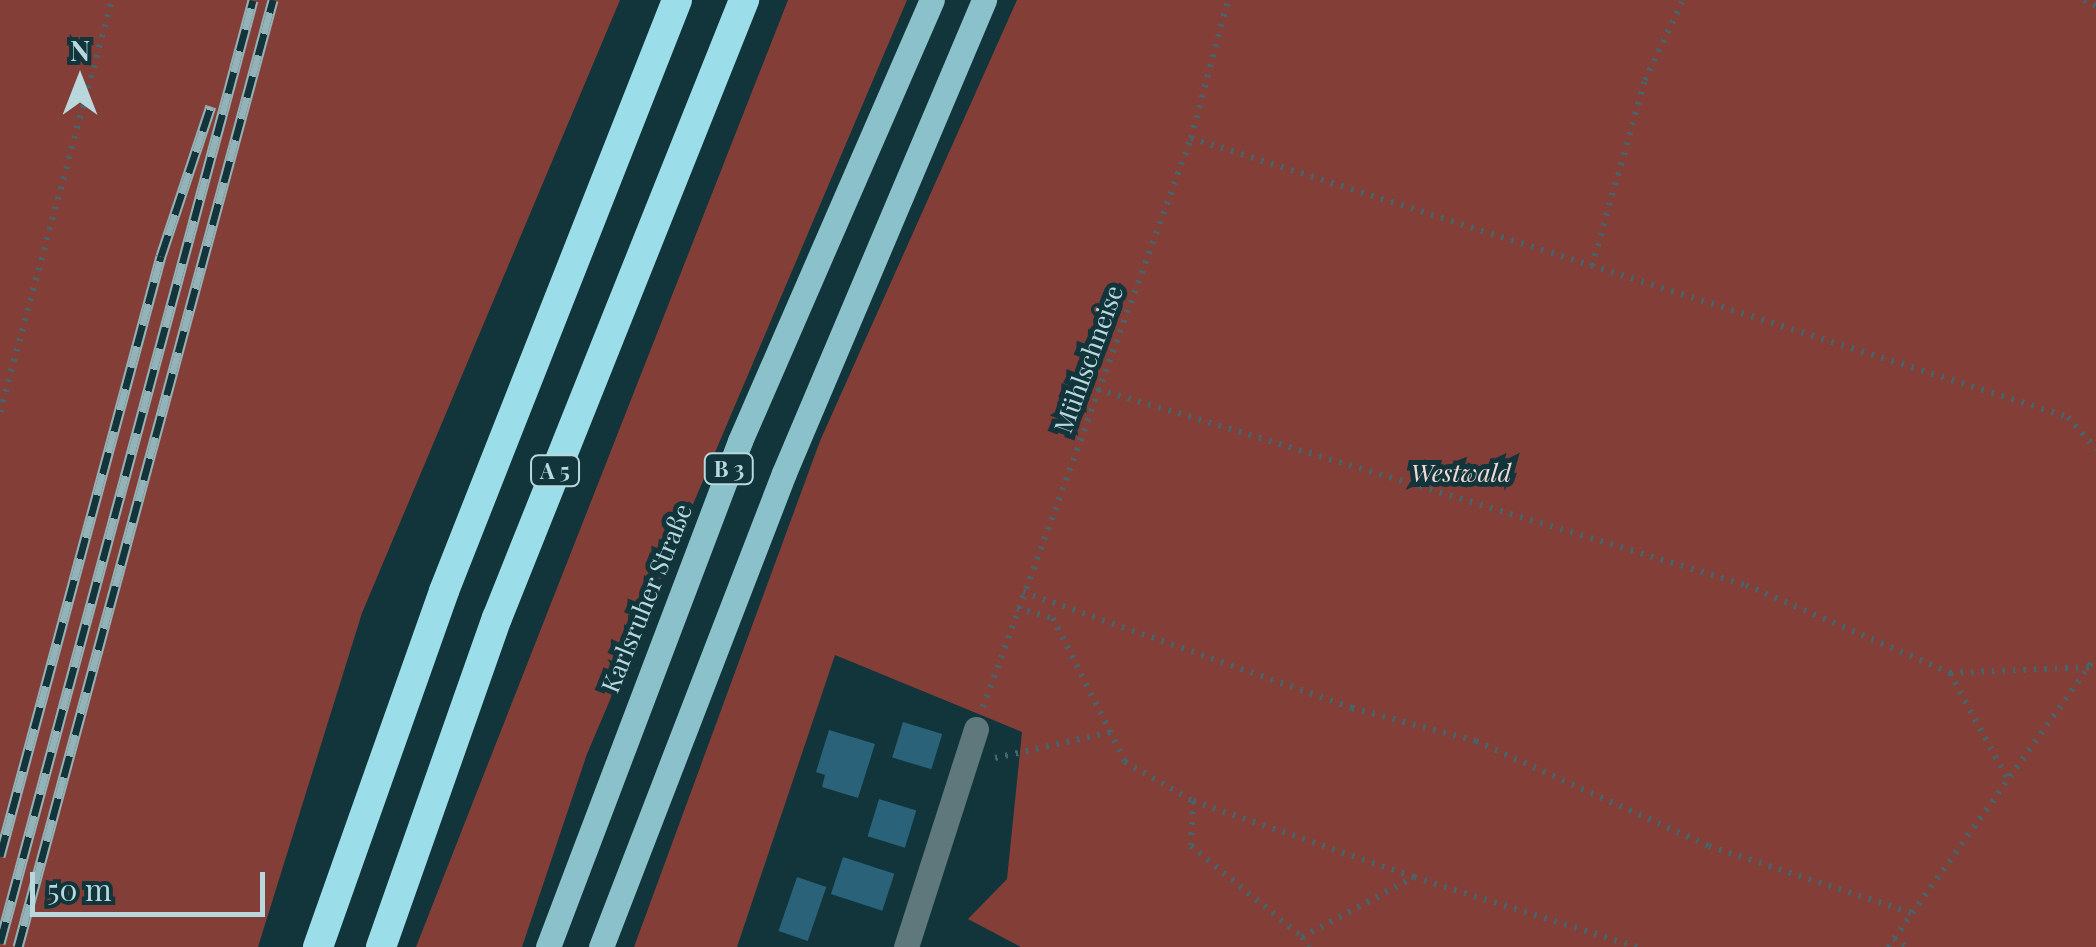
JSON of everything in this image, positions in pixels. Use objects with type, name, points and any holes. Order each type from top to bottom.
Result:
[{"type":"highway","name":"A 5","points":[[318,947],[444,591],[677,0]]},
{"type":"highway","name":"A 5","points":[[381,947],[497,618],[744,0]]},
{"type":"main road","name":"Karlsruher Straße","points":[[548,947],[740,441],[932,0]]},
{"type":"main road","name":"B 3","points":[[601,947],[784,473],[984,0]]},
{"type":"street","points":[[906,947],[976,728]]},
{"type":"path","points":[[0,412],[112,0]]},
{"type":"path","name":"Mühlschneise","points":[[976,728],[1191,138],[1228,0]]},
{"type":"path","points":[[1592,266],[1644,80],[1683,0]]},
{"type":"path","points":[[2084,0],[2096,6]]},
{"type":"path","points":[[1191,138],[2068,418],[2096,449]]},
{"type":"path","points":[[1098,389],[1746,585],[1950,673],[2092,667]]},
{"type":"path","points":[[1023,592],[1352,708],[1476,740],[1709,846],[1911,914]]},
{"type":"path","points":[[1018,608],[1052,618],[1126,762],[1193,801],[1414,877],[1637,947]]},
{"type":"path","points":[[1888,947],[2096,657]]},
{"type":"path","points":[[1950,673],[2007,778]]},
{"type":"path","points":[[965,765],[1111,732]]},
{"type":"path","points":[[1193,801],[1191,846],[1308,947]]},
{"type":"path","points":[[1302,938],[1414,877]]},
{"type":"path","points":[[1894,938],[1907,947]]},
{"type":"green space","points":[[0,0],[620,0],[362,613],[258,947],[0,947]]},
{"type":"green space","points":[[788,0],[907,0],[587,754],[522,947],[416,947]]},
{"type":"green space","name":"Westwald","points":[[1017,0],[2096,0],[2096,947],[1021,947],[968,919],[1007,879],[1022,732],[835,655],[737,947],[634,947],[820,441]]},
{"type":"building","points":[[903,722],[942,734],[931,769],[892,757]]},
{"type":"building","points":[[829,730],[875,744],[858,798],[822,787],[825,775],[816,772]]},
{"type":"building","points":[[879,799],[916,810],[905,848],[868,836]]},
{"type":"building","points":[[843,857],[894,874],[882,911],[831,894]]},
{"type":"building","points":[[797,877],[826,887],[808,941],[778,931]]},
{"type":"railway","points":[[0,943],[253,0]]},
{"type":"railway","points":[[18,947],[273,0]]},
{"type":"railway","points":[[0,856],[161,256],[211,106]]}]
